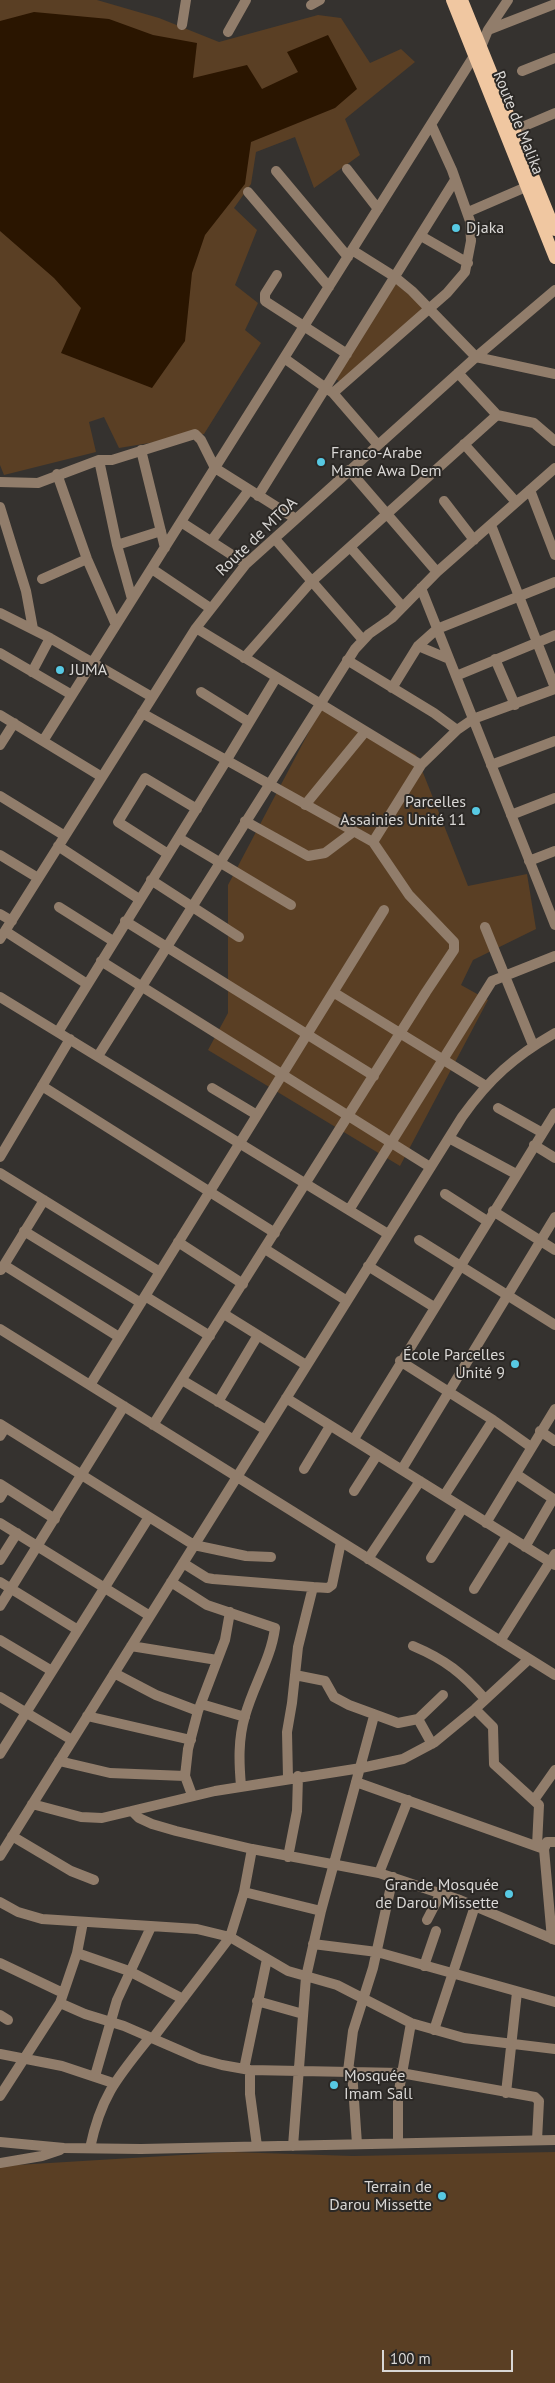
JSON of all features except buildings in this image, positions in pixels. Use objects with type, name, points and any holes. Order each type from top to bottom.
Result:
[{"type":"main road","name":"Route de Malika","points":[[452,0],[514,130],[554,226]]},
{"type":"main road","name":"Route de Malika","points":[[462,0],[477,52],[526,187],[555,258]]},
{"type":"street","points":[[182,25],[186,0]]},
{"type":"street","points":[[228,32],[246,0]]},
{"type":"street","points":[[43,741],[508,0]]},
{"type":"street","points":[[488,30],[555,4]]},
{"type":"street","points":[[522,71],[555,58]]},
{"type":"street","points":[[514,130],[555,113]]},
{"type":"street","points":[[330,390],[460,280],[468,263],[472,232],[468,212],[431,124]]},
{"type":"street","points":[[347,169],[378,209]]},
{"type":"street","points":[[276,171],[350,254],[395,277],[429,308],[476,357],[555,374]]},
{"type":"street","points":[[258,496],[330,390],[347,354],[455,180]]},
{"type":"street","points":[[468,212],[526,187]]},
{"type":"street","points":[[248,192],[328,287]]},
{"type":"street","points":[[421,236],[468,263]]},
{"type":"street","points":[[277,275],[265,294],[265,301],[303,328],[347,354]]},
{"type":"street","name":"Route de MTOA","points":[[2,935],[196,628],[246,564],[476,357],[555,290]]},
{"type":"street","points":[[284,358],[330,390],[378,445]]},
{"type":"street","points":[[458,373],[497,414],[534,423],[555,441]]},
{"type":"street","points":[[244,658],[311,582],[497,414]]},
{"type":"street","points":[[0,482],[38,482],[99,460],[112,460],[195,434],[201,440],[215,468],[296,519]]},
{"type":"street","points":[[464,444],[516,502]]},
{"type":"street","points":[[141,450],[165,548]]},
{"type":"street","points":[[99,460],[117,545],[132,599]]},
{"type":"street","points":[[98,1056],[347,660],[363,640],[392,618],[437,572],[555,468]]},
{"type":"street","points":[[349,470],[437,572]]},
{"type":"street","points":[[57,474],[87,559],[116,625]]},
{"type":"street","points":[[212,540],[249,490]]},
{"type":"street","points":[[530,490],[555,555]]},
{"type":"street","points":[[444,501],[474,540]]},
{"type":"street","points":[[0,508],[26,591],[33,629]]},
{"type":"street","points":[[181,522],[212,540],[246,564]]},
{"type":"street","points":[[373,842],[421,765],[457,730],[473,719],[555,689],[490,525]]},
{"type":"street","points":[[117,545],[161,531]]},
{"type":"street","points":[[275,539],[363,640]]},
{"type":"street","points":[[350,547],[402,606]]},
{"type":"street","points":[[42,579],[87,559]]},
{"type":"street","points":[[152,569],[210,608]]},
{"type":"street","points":[[392,688],[418,646],[437,629],[555,582]]},
{"type":"street","points":[[421,588],[529,861],[551,906],[555,925]]},
{"type":"street","points":[[0,613],[50,638],[152,697]]},
{"type":"street","points":[[196,628],[364,733],[421,765]]},
{"type":"street","points":[[456,676],[555,635]]},
{"type":"street","points":[[32,672],[50,638]]},
{"type":"street","points":[[418,646],[449,658]]},
{"type":"street","points":[[0,653],[72,695]]},
{"type":"street","points":[[495,659],[515,705]]},
{"type":"street","points":[[347,660],[434,713],[457,730]]},
{"type":"street","points":[[58,1032],[276,678]]},
{"type":"street","points":[[201,692],[250,722]]},
{"type":"street","points":[[142,714],[373,842],[409,895],[454,942],[454,950],[154,1425]]},
{"type":"street","points":[[0,715],[102,777]]},
{"type":"street","points":[[0,745],[14,723]]},
{"type":"street","points":[[305,806],[364,733]]},
{"type":"street","points":[[491,765],[555,741]]},
{"type":"street","points":[[168,854],[118,822],[141,785],[146,778],[197,809]]},
{"type":"street","points":[[0,796],[65,836]]},
{"type":"street","points":[[511,815],[555,798]]},
{"type":"street","points":[[245,821],[308,856],[325,853],[354,832]]},
{"type":"street","points":[[179,838],[290,905]]},
{"type":"street","points":[[58,846],[139,899]]},
{"type":"street","points":[[529,861],[555,850]]},
{"type":"street","points":[[0,855],[38,878]]},
{"type":"street","points":[[151,880],[240,937]]},
{"type":"street","points":[[59,907],[113,941]]},
{"type":"street","points":[[90,1385],[384,910]]},
{"type":"street","points":[[0,914],[12,921]]},
{"type":"street","points":[[125,921],[374,1076]]},
{"type":"street","points":[[485,927],[534,1045]]},
{"type":"street","points":[[2,935],[87,984]]},
{"type":"street","points":[[349,1210],[492,981],[555,956]]},
{"type":"street","points":[[101,961],[430,1167]]},
{"type":"street","points":[[333,992],[486,1086]]},
{"type":"street","points":[[0,996],[388,1234]]},
{"type":"street","points":[[0,1856],[449,1138],[486,1086],[504,1068],[555,1032]]},
{"type":"street","points":[[0,1157],[70,1039]]},
{"type":"street","points":[[42,1086],[275,1233]]},
{"type":"street","points":[[212,1088],[256,1115]]},
{"type":"street","points":[[498,1108],[542,1132]]},
{"type":"street","points":[[354,1439],[400,1361],[555,1113]]},
{"type":"street","points":[[449,1138],[516,1174]]},
{"type":"street","points":[[534,1145],[555,1158]]},
{"type":"street","points":[[0,1173],[160,1272]]},
{"type":"street","points":[[445,1194],[487,1221]]},
{"type":"street","points":[[44,1200],[2,1267],[119,1337]]},
{"type":"street","points":[[493,1211],[555,1250]]},
{"type":"street","points":[[402,1470],[555,1217]]},
{"type":"street","points":[[24,1231],[210,1336]]},
{"type":"street","points":[[419,1240],[554,1321]]},
{"type":"street","points":[[178,1242],[242,1284]]},
{"type":"street","points":[[265,1249],[347,1300]]},
{"type":"street","points":[[368,1266],[434,1307]]},
{"type":"street","points":[[224,1314],[306,1365]]},
{"type":"street","points":[[0,1343],[3,1331],[555,1675]]},
{"type":"street","points":[[218,1402],[258,1335]]},
{"type":"street","points":[[400,1361],[493,1420],[531,1447]]},
{"type":"street","points":[[182,1380],[266,1430]]},
{"type":"street","points":[[286,1398],[420,1480],[486,1524],[525,1547],[553,1560],[500,1641]]},
{"type":"street","points":[[0,1606],[124,1406]]},
{"type":"street","points":[[486,1524],[540,1431],[555,1410]]},
{"type":"street","points":[[444,1496],[493,1420]]},
{"type":"street","points":[[304,1470],[330,1426]]},
{"type":"street","points":[[2,1430],[82,1475],[194,1545],[246,1556],[271,1557]]},
{"type":"street","points":[[540,1431],[555,1441]]},
{"type":"street","points":[[354,1491],[377,1455]]},
{"type":"street","points":[[516,1474],[554,1499],[525,1547]]},
{"type":"street","points":[[368,1558],[420,1480]]},
{"type":"street","points":[[0,1498],[3,1486],[55,1519]]},
{"type":"street","points":[[431,1558],[462,1509]]},
{"type":"street","points":[[0,1754],[149,1517]]},
{"type":"street","points":[[0,1523],[150,1616]]},
{"type":"street","points":[[0,1560],[17,1533]]},
{"type":"street","points":[[474,1590],[507,1536]]},
{"type":"street","points":[[183,1563],[207,1578],[328,1588],[332,1585],[342,1542]]},
{"type":"street","points":[[0,1582],[78,1630]]},
{"type":"street","points":[[171,1582],[207,1605],[275,1628],[261,1674],[244,1717],[239,1755],[241,1786]]},
{"type":"street","points":[[288,1857],[297,1811],[287,1732],[303,1624],[313,1587]]},
{"type":"street","points":[[192,1795],[184,1776],[191,1740],[200,1707],[225,1640],[230,1612]]},
{"type":"street","points":[[0,1640],[52,1671]]},
{"type":"street","points":[[131,1646],[217,1660]]},
{"type":"street","points":[[414,1646],[449,1663],[485,1698]]},
{"type":"street","points":[[32,1804],[81,1817],[94,1818],[132,1811],[192,1795],[293,1777],[361,1768],[403,1759],[432,1744],[475,1709],[529,1659]]},
{"type":"street","points":[[114,1674],[156,1695],[244,1717]]},
{"type":"street","points":[[295,1675],[324,1681],[334,1697],[374,1716],[402,1723],[418,1719],[443,1695]]},
{"type":"street","points":[[0,1696],[72,1740]]},
{"type":"street","points":[[132,1811],[139,1818],[152,1824],[288,1857],[334,1864],[393,1877],[475,1906],[554,1939],[551,1884],[540,1847],[539,1808],[534,1800],[494,1764],[493,1727],[475,1709]]},
{"type":"street","points":[[87,1716],[191,1740]]},
{"type":"street","points":[[293,2146],[306,1977],[321,1911],[374,1716]]},
{"type":"street","points":[[418,1719],[432,1744]]},
{"type":"street","points":[[59,1761],[103,1772],[184,1776]]},
{"type":"street","points":[[534,1800],[555,1770]]},
{"type":"street","points":[[356,1782],[540,1847]]},
{"type":"street","points":[[379,1873],[408,1800]]},
{"type":"street","points":[[12,1836],[71,1871],[94,1880]]},
{"type":"street","points":[[540,1847],[547,1842],[555,1842]]},
{"type":"street","points":[[90,2148],[96,2122],[113,2083],[183,1999],[230,1938],[244,1892],[252,1849]]},
{"type":"street","points":[[357,2144],[350,2071],[354,2031],[377,1952],[393,1877]]},
{"type":"street","points":[[244,1892],[321,1911]]},
{"type":"street","points":[[427,1920],[441,1894]]},
{"type":"street","points":[[0,1902],[34,1918],[197,1929],[230,1938],[267,1959],[306,1977],[336,1985],[411,2023],[464,2038],[555,2049]]},
{"type":"street","points":[[434,2030],[475,1906]]},
{"type":"street","points":[[0,2096],[61,1998],[77,1953],[83,1922]]},
{"type":"street","points":[[95,2076],[116,2000],[150,1926]]},
{"type":"street","points":[[424,1966],[436,1931]]},
{"type":"street","points":[[313,1944],[377,1952],[453,1975],[555,2002]]},
{"type":"street","points":[[77,1953],[128,1971],[183,1999]]},
{"type":"street","points":[[257,2146],[247,2069],[256,2001],[267,1959]]},
{"type":"street","points":[[0,1963],[85,2014],[111,2021],[200,2059],[247,2069],[401,2073],[538,2098],[537,2140]]},
{"type":"street","points":[[506,2093],[513,2044],[517,1992]]},
{"type":"street","points":[[256,2001],[303,2014]]},
{"type":"street","points":[[398,2142],[398,2096],[411,2023]]},
{"type":"street","points":[[0,2054],[62,2066],[113,2083]]},
{"type":"street","points":[[0,2142],[64,2148],[90,2148],[555,2140]]},
{"type":"street","points":[[0,2163],[42,2156],[64,2148]]},
{"type":"shaded area","points":[[0,0],[97,0],[159,18],[219,42],[318,15],[341,18],[370,63],[401,49],[415,62],[345,119],[360,155],[314,188],[295,137],[256,152],[251,184],[234,208],[257,230],[235,285],[258,303],[245,330],[261,343],[204,434],[119,448],[104,417],[89,422],[96,452],[4,475],[0,465]]},
{"type":"shaded area","points":[[34,12],[109,19],[153,35],[197,43],[193,78],[247,65],[262,89],[298,72],[287,52],[328,35],[357,89],[335,108],[251,142],[245,184],[205,235],[192,273],[185,341],[152,388],[61,353],[81,308],[54,278],[0,231],[0,21]]},
{"type":"shaded area","points":[[394,282],[425,308],[341,383],[334,377]]},
{"type":"shaded area","points":[[323,705],[416,755],[468,886],[527,874],[536,929],[473,960],[461,985],[488,1000],[400,1166],[208,1050],[228,1013],[228,885]]},
{"type":"shaded area","points":[[231,2152],[353,2156],[555,2152],[555,2383],[0,2383],[0,2166]]},
{"type":"place","name":"Djaka","points":[[456,228]]},
{"type":"place","name":"Franco-Arabe Mame Awa Dem","points":[[321,462]]},
{"type":"place","name":"JUMA","points":[[60,670]]},
{"type":"place","name":"Parcelles Assainies Unité 11","points":[[476,811]]},
{"type":"place","name":"École Parcelles Unité 9","points":[[515,1364]]},
{"type":"place","name":"Grande Mosquée de Darou Missette","points":[[509,1894]]},
{"type":"place","name":"Mosquée Imam Sall","points":[[334,2085]]},
{"type":"place","name":"Terrain de Darou Missette","points":[[442,2196]]}]
